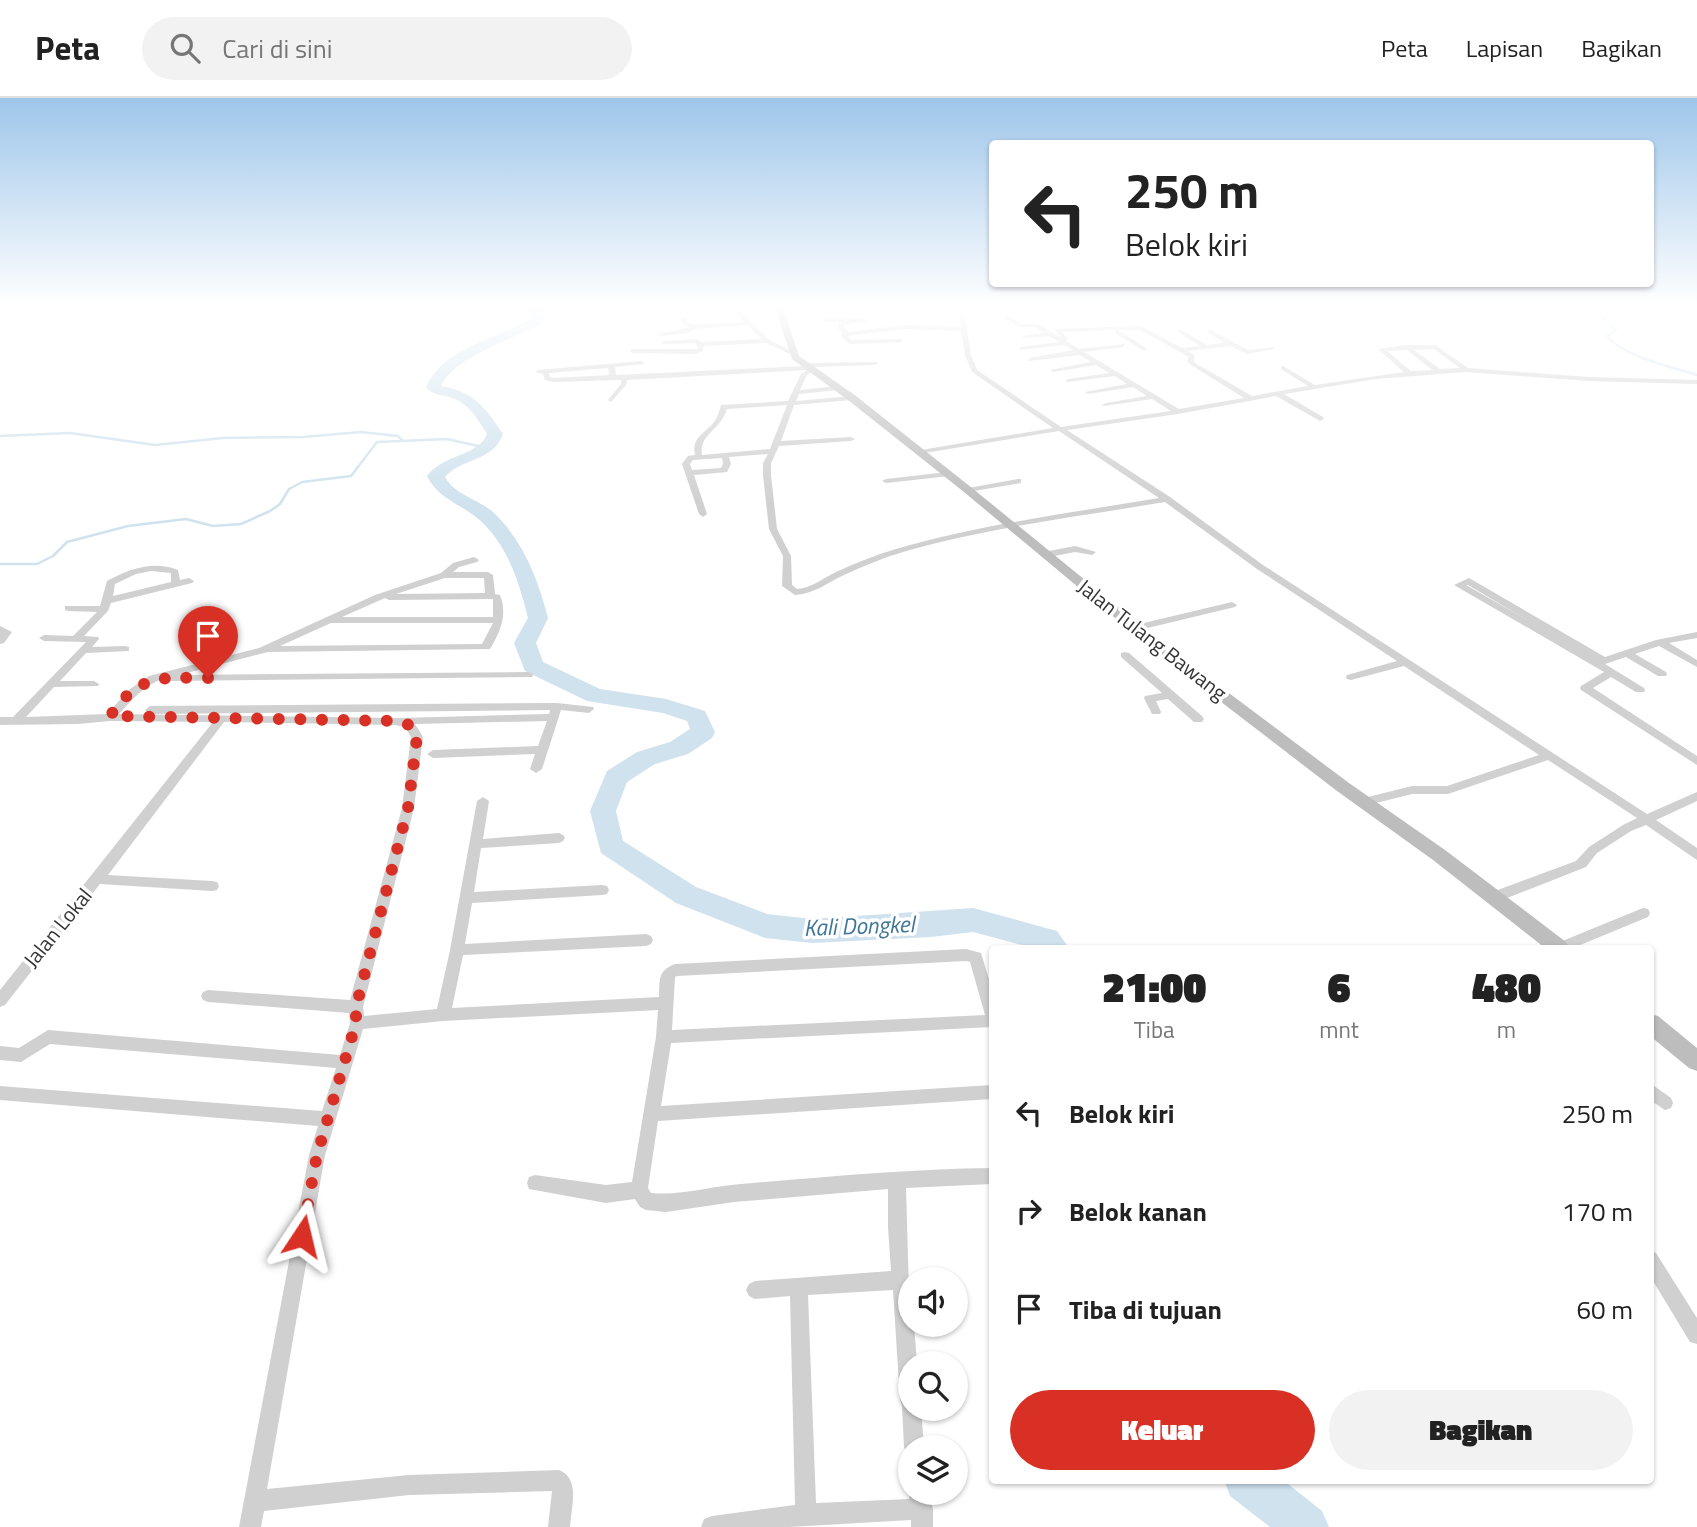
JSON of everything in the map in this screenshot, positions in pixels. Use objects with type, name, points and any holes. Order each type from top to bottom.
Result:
[{"type":"street","points":[[546,372],[542,372],[547,379],[554,380],[751,372]]},
{"type":"street","points":[[613,372],[614,377]]},
{"type":"street","points":[[805,372],[767,463],[773,529],[787,556],[787,586],[795,592],[810,590],[837,575],[892,552],[1009,525],[1167,499]]},
{"type":"street","name":"Jalan Tulang Bawang","points":[[814,372],[921,452],[1135,628],[1556,945]]},
{"type":"street","points":[[975,372],[1167,499],[1260,567],[1648,820],[1697,855]]},
{"type":"street","points":[[1111,372],[1178,412]]},
{"type":"street","points":[[1205,372],[1251,399]]},
{"type":"street","points":[[1289,372],[1313,386]]},
{"type":"street","points":[[921,452],[1178,412],[1313,386],[1421,372]]},
{"type":"street","points":[[1489,372],[1697,382]]},
{"type":"street","points":[[731,373],[732,384]]},
{"type":"street","points":[[1068,381],[1115,374]]},
{"type":"street","points":[[695,375],[696,387]]},
{"type":"street","points":[[658,386],[659,377]]},
{"type":"street","points":[[611,401],[624,384],[624,378]]},
{"type":"street","points":[[1088,392],[1134,386]]},
{"type":"street","points":[[796,392],[838,388]]},
{"type":"street","points":[[1278,394],[1320,419]]},
{"type":"street","points":[[1106,405],[1154,397]]},
{"type":"street","points":[[699,457],[696,445],[702,435],[720,420],[724,407],[852,398]]},
{"type":"street","points":[[703,514],[687,460],[852,439]]},
{"type":"street","points":[[689,474],[724,470],[727,464],[725,455]]},
{"type":"street","points":[[886,481],[947,474]]},
{"type":"street","points":[[964,487],[1007,475]]},
{"type":"street","points":[[964,487],[1018,481]]},
{"type":"street","points":[[1044,555],[1075,549],[1092,552]]},
{"type":"street","points":[[444,575],[456,565],[474,560]]},
{"type":"street","points":[[76,638],[107,605],[110,583],[149,569],[173,570],[176,584]]},
{"type":"street","points":[[112,713],[134,691],[153,678],[263,649],[378,597],[444,575],[488,575],[491,596]]},
{"type":"street","points":[[68,608],[107,605],[189,581]]},
{"type":"street","points":[[1640,690],[1610,673],[1600,662],[1469,581],[1459,585],[1600,662],[1660,642],[1697,635]]},
{"type":"street","points":[[263,649],[486,647],[498,620],[497,597],[378,597]]},
{"type":"street","points":[[1135,628],[1233,605]]},
{"type":"street","points":[[327,620],[498,620]]},
{"type":"street","points":[[0,629],[7,632],[0,641]]},
{"type":"street","points":[[17,720],[94,639],[44,638]]},
{"type":"street","points":[[1660,642],[1697,664]]},
{"type":"street","points":[[85,650],[125,649]]},
{"type":"street","points":[[1626,653],[1662,674]]},
{"type":"street","points":[[1125,655],[1198,719]]},
{"type":"street","points":[[1351,677],[1406,662]]},
{"type":"street","points":[[1610,673],[1584,688],[1697,761]]},
{"type":"street","points":[[153,678],[528,675]]},
{"type":"street","points":[[52,684],[94,684]]},
{"type":"street","points":[[1156,712],[1149,698],[1171,695]]},
{"type":"street","points":[[112,713],[220,720],[396,721],[589,709]]},
{"type":"street","points":[[0,721],[78,720],[112,713],[556,712]]},
{"type":"street","points":[[536,769],[556,712]]},
{"type":"street","points":[[97,879],[220,720]]},
{"type":"street","points":[[250,1527],[317,1155],[344,1062],[408,808],[417,737],[414,729],[396,721]]},
{"type":"street","points":[[433,754],[542,750]]},
{"type":"street","points":[[1364,802],[1412,790],[1448,790],[1547,756]]},
{"type":"street","points":[[1492,898],[1581,864],[1593,850],[1627,828],[1697,796]]},
{"type":"street","points":[[443,1015],[483,801]]},
{"type":"street","points":[[476,844],[559,838]]},
{"type":"street","name":"Jalan Lokal","points":[[0,1001],[97,879],[212,886]]},
{"type":"street","points":[[467,898],[602,890]]},
{"type":"street","points":[[1567,945],[1643,913]]},
{"type":"street","points":[[457,950],[646,940]]},
{"type":"street","points":[[989,1002],[976,957],[966,955],[675,970],[668,974],[664,1037],[639,1190],[646,1201],[656,1204],[748,1191],[989,1176]]},
{"type":"street","points":[[208,996],[356,1015],[443,1015],[665,1003]]},
{"type":"street","points":[[664,1037],[989,1021]]},
{"type":"street","points":[[1654,1026],[1697,1061]]},
{"type":"street","points":[[0,1053],[21,1055],[48,1037],[344,1062]]},
{"type":"street","points":[[650,1114],[989,1092]]},
{"type":"street","points":[[0,1093],[327,1119]]},
{"type":"street","points":[[1654,1093],[1665,1103]]},
{"type":"street","points":[[897,1180],[900,1267]]},
{"type":"street","points":[[535,1183],[606,1194],[639,1190]]},
{"type":"street","points":[[1654,1265],[1697,1335]]},
{"type":"street","points":[[755,1290],[898,1280]]},
{"type":"street","points":[[799,1286],[806,1514]]},
{"type":"street","points":[[255,1501],[409,1485],[559,1480],[564,1484],[559,1527]]},
{"type":"street","points":[[712,1527],[806,1514],[921,1510]]},
{"type":"waterway","name":"Kali Dongkel","points":[[442,372],[433,387],[458,394],[472,403],[495,434],[488,447],[447,465],[436,476],[445,489],[486,516],[506,538],[520,563],[538,618],[525,643],[533,666],[595,696],[666,706],[697,716],[703,732],[679,748],[646,758],[616,777],[603,811],[611,846],[686,895],[765,926],[812,931],[931,925],[973,920],[1046,940],[1051,945]]},
{"type":"waterway","points":[[1686,372],[1697,375]]},
{"type":"waterway","points":[[0,436],[70,433],[155,445],[223,438],[303,437],[361,432],[398,436],[402,440]]},
{"type":"waterway","points":[[0,564],[37,564],[53,556],[67,542],[128,526],[186,519],[213,526],[241,524],[270,511],[280,504],[289,489],[302,482],[351,476],[377,442],[447,439],[487,448]]},
{"type":"waterway","name":"Kali Dongkel","points":[[1251,1484],[1306,1527]]},
{"type":"route","points":[[208,678],[153,678],[134,691],[110,716],[396,721],[407,723],[414,729],[417,737],[408,808],[356,1007],[356,1023],[317,1155],[302,1236]]}]
